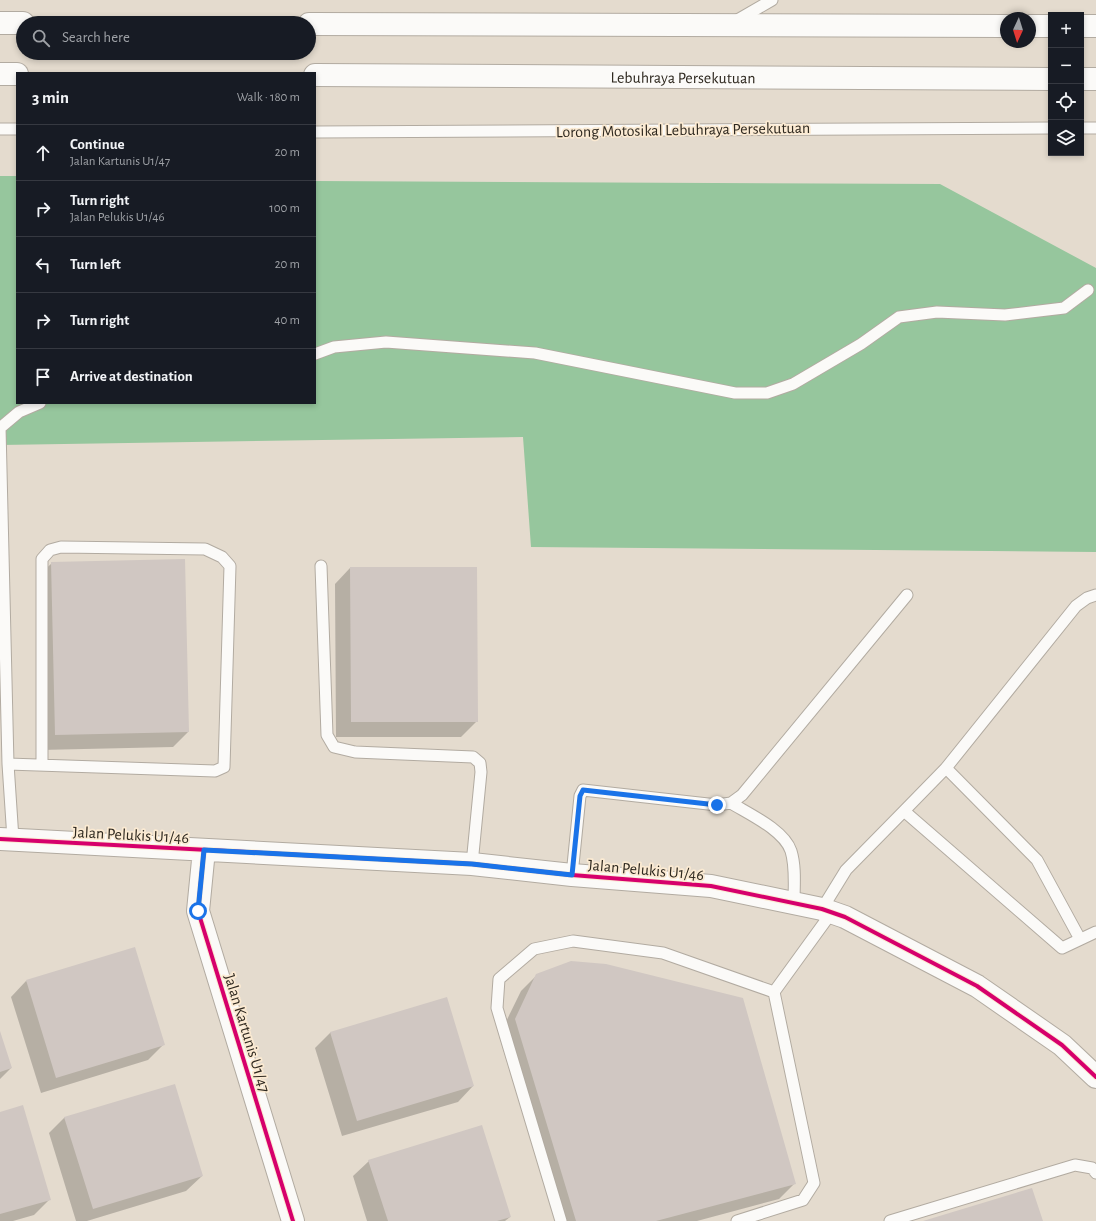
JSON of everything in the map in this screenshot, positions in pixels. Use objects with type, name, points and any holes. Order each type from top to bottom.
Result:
[{"type":"main road","points":[[0,23],[16,23]]},
{"type":"main road","points":[[316,24],[1000,26]]},
{"type":"main road","points":[[1036,26],[1048,26]]},
{"type":"main road","points":[[1084,26],[1096,26]]},
{"type":"main road","points":[[0,74],[16,74]]},
{"type":"main road","name":"Lebuhraya Persekutuan","points":[[316,75],[1048,79]]},
{"type":"main road","points":[[1084,79],[1096,79]]},
{"type":"main road","name":"Jalan Pelukis U1/46","points":[[6,839],[472,864],[572,875],[712,886],[827,910],[977,986],[1062,1045],[1096,1077]]},
{"type":"main road","name":"Jalan Kartunis U1/47","points":[[204,850],[198,911],[293,1221]]},
{"type":"lane","points":[[728,25],[772,0]]},
{"type":"lane","name":"Lorong Motosikal Lebuhraya Persekutuan","points":[[316,132],[1048,128]]},
{"type":"lane","points":[[1084,128],[1096,128]]},
{"type":"lane","points":[[0,129],[16,129]]},
{"type":"lane","points":[[316,354],[334,347],[386,342],[535,353],[735,393],[768,393],[793,384],[861,344],[899,317],[937,312],[1005,314],[1064,308],[1088,290]]},
{"type":"lane","points":[[6,839],[8,764],[0,428],[19,412],[38,404]]},
{"type":"lane","points":[[8,764],[215,771],[224,767],[230,566],[222,557],[205,549],[61,547],[50,550],[42,559],[42,765]]},
{"type":"lane","points":[[322,566],[327,735],[334,746],[355,752],[473,758],[480,763],[481,772],[472,864]]},
{"type":"lane","points":[[737,1221],[803,1200],[814,1183],[774,992],[827,910],[846,870],[946,768],[1076,606],[1087,598],[1096,594]]},
{"type":"lane","points":[[572,875],[580,796],[583,790],[717,805],[731,803],[742,795],[908,595]]},
{"type":"lane","points":[[946,768],[1037,860],[1080,939]]},
{"type":"lane","points":[[731,803],[778,832],[790,849],[794,869],[794,903]]},
{"type":"lane","points":[[904,811],[1062,948],[1096,932]]},
{"type":"lane","points":[[561,1221],[497,1008],[499,979],[534,949],[572,941],[663,953],[774,992]]},
{"type":"lane","points":[[890,1221],[1075,1165],[1092,1168],[1096,1173]]},
{"type":"green space","points":[[0,176],[16,176],[16,404],[316,404],[316,181],[940,184],[1096,268],[1096,552],[531,547],[523,437],[0,445]]},
{"type":"building","points":[[185,559],[189,732],[55,735],[51,562]]},
{"type":"building","points":[[350,567],[477,567],[478,722],[351,722]]},
{"type":"building","points":[[135,947],[165,1045],[56,1078],[26,980]]},
{"type":"building","points":[[571,961],[606,964],[743,998],[796,1184],[656,1221],[576,1221],[515,1019],[536,974]]},
{"type":"building","points":[[447,997],[474,1086],[357,1121],[330,1032]]},
{"type":"building","points":[[0,1031],[12,1068],[0,1072]]},
{"type":"building","points":[[175,1084],[203,1176],[93,1209],[64,1117]]},
{"type":"building","points":[[23,1105],[51,1200],[0,1214],[0,1112]]},
{"type":"building","points":[[482,1125],[511,1217],[497,1221],[388,1221],[368,1160]]},
{"type":"building","points":[[1032,1188],[1043,1221],[923,1221]]},
{"type":"cycle path","points":[[0,839],[472,864],[572,875],[711,886],[822,909],[845,917],[977,986],[1062,1045],[1096,1077]]},
{"type":"cycle path","points":[[204,850],[198,911],[293,1221]]},
{"type":"route","points":[[198,911],[204,850],[472,864],[572,875],[580,796],[583,790],[717,805]]}]
